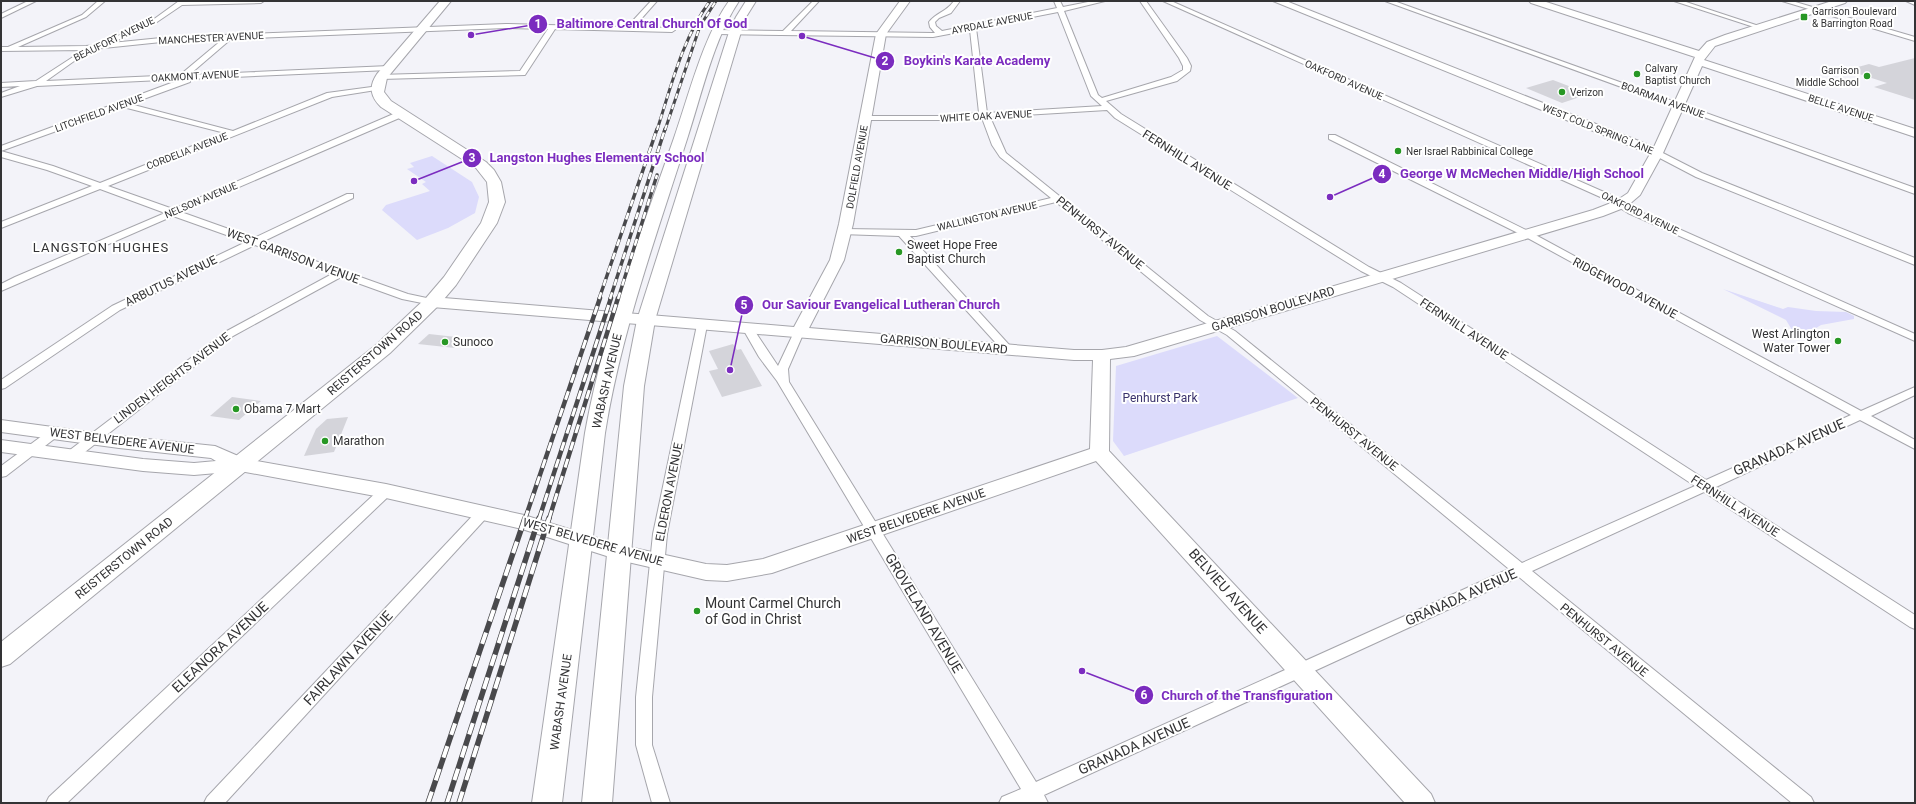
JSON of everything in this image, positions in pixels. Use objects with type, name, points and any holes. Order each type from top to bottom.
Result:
[{"type":"main road","points":[[382,78],[421,29],[446,1]]},
{"type":"main road","name":"WABASH AVENUE","points":[[547,803],[599,410],[623,318],[682,131],[723,17],[734,1]]},
{"type":"main road","points":[[597,803],[631,407],[646,320],[735,32],[741,17],[751,1]]},
{"type":"main road","name":"DOLFIELD AVENUE","points":[[799,332],[837,260],[844,232],[881,34],[905,1]]},
{"type":"main road","name":"WEST COLD SPRING LANE","points":[[1278,1],[1631,141],[1657,153]]},
{"type":"main road","name":"BELLE AVENUE","points":[[1534,1],[1915,133]]},
{"type":"main road","name":"GARRISON BOULEVARD","points":[[594,315],[1008,350],[1102,355],[1128,352],[1526,234],[1621,204],[1633,195],[1657,153],[1677,105],[1706,48],[1715,42],[1842,1]]},
{"type":"main road","name":"REISTERSTOWN ROAD","points":[[1,657],[383,350],[432,302],[450,281],[489,223],[497,202],[497,192],[489,173],[481,166],[382,100],[382,78]]},
{"type":"main road","points":[[682,131],[704,131]]},
{"type":"main road","name":"WEST GARRISON AVENUE","points":[[432,302],[594,315]]},
{"type":"main road","points":[[1099,453],[1102,355]]},
{"type":"main road","name":"WEST BELVEDERE AVENUE","points":[[1,426],[215,452],[240,464],[386,491],[534,525],[619,552],[706,572],[727,573],[764,567],[1099,453]]},
{"type":"main road","name":"WEST BELVEDERE AVENUE","points":[[1,446],[71,456],[194,469],[240,464]]},
{"type":"main road","name":"BELVIEU AVENUE","points":[[1099,453],[1111,464],[1422,803]]},
{"type":"street","points":[[1,16],[34,1]]},
{"type":"street","points":[[4,49],[78,19],[91,12],[102,1]]},
{"type":"street","points":[[182,2],[261,1]]},
{"type":"street","points":[[629,29],[654,1]]},
{"type":"street","points":[[785,33],[816,1]]},
{"type":"street","points":[[941,34],[933,26],[932,22],[937,17],[949,12],[957,1]]},
{"type":"street","name":"AYRDALE AVENUE","points":[[717,32],[941,34],[1060,5],[1102,1]]},
{"type":"street","name":"WHITE OAK AVENUE","points":[[865,118],[920,119],[985,116],[1103,105],[1174,79],[1186,70],[1186,63],[1143,1]]},
{"type":"street","name":"OAKFORD AVENUE","points":[[1166,1],[1621,204],[1632,211],[1915,338]]},
{"type":"street","name":"BOARMAN AVENUE","points":[[1388,1],[1915,191]]},
{"type":"street","points":[[1677,1],[1759,27]]},
{"type":"street","points":[[1786,1],[1915,39]]},
{"type":"street","points":[[1909,1],[1915,3]]},
{"type":"street","name":"BEAUFORT AVENUE","points":[[1,95],[38,83],[75,58],[152,22],[182,2]]},
{"type":"street","name":"FERNHILL AVENUE","points":[[1060,5],[1093,92],[1103,105],[1142,132],[1365,269],[1397,285],[1915,623]]},
{"type":"street","name":"MANCHESTER AVENUE","points":[[4,49],[96,47],[163,40],[506,26],[672,30]]},
{"type":"street","points":[[382,78],[522,73],[553,27]]},
{"type":"street","name":"PENHURST AVENUE","points":[[973,27],[982,112],[988,119],[995,144],[999,150],[1204,318],[1231,333],[1805,803]]},
{"type":"street","points":[[182,77],[230,37]]},
{"type":"street","name":"OAKMONT AVENUE","points":[[1,85],[197,76],[382,78]]},
{"type":"street","name":"LITCHFIELD AVENUE","points":[[1,148],[197,76]]},
{"type":"street","name":"CORDELIA AVENUE","points":[[1,225],[335,94],[382,78]]},
{"type":"street","points":[[122,104],[233,134]]},
{"type":"street","name":"NELSON AVENUE","points":[[1,288],[401,114]]},
{"type":"street","name":"RIDGEWOOD AVENUE","points":[[1332,137],[1526,234],[1915,444]]},
{"type":"street","name":"WEST COLD SPRING LANE","points":[[1657,153],[1699,175],[1915,262]]},
{"type":"street","name":"WEST GARRISON AVENUE","points":[[1,154],[50,168],[406,297],[432,302]]},
{"type":"street","name":"ARBUTUS AVENUE","points":[[1,385],[116,308],[350,196]]},
{"type":"street","name":"WALLINGTON AVENUE","points":[[844,232],[916,233],[1058,199]]},
{"type":"street","points":[[902,233],[1008,350]]},
{"type":"street","name":"LINDEN HEIGHTS AVENUE","points":[[71,456],[229,334],[341,273]]},
{"type":"street","name":"ELDERON AVENUE","points":[[661,803],[644,745],[644,697],[660,534],[702,324]]},
{"type":"street","name":"GROVELAND AVENUE","points":[[748,329],[765,357],[783,382],[874,530],[1035,798]]},
{"type":"street","points":[[783,382],[782,369],[799,332]]},
{"type":"street","name":"GRANADA AVENUE","points":[[1008,803],[1035,798],[1301,670],[1704,485],[1915,391]]},
{"type":"street","points":[[1,473],[54,433]]},
{"type":"street","name":"ELEANORA AVENUE","points":[[55,803],[386,491]]},
{"type":"street","name":"FAIRLAWN AVENUE","points":[[213,803],[484,513]]},
{"type":"green space","points":[[432,156],[472,182],[479,197],[475,213],[448,228],[417,240],[382,210],[386,205],[430,191],[422,184],[426,182],[407,169],[414,167],[410,163]]},
{"type":"green space","points":[[1723,289],[1783,309],[1788,307],[1816,311],[1846,312],[1854,316],[1854,319],[1821,325],[1805,335],[1797,333],[1793,330],[1786,320]]},
{"type":"green space","name":"Penhurst Park","points":[[1217,336],[1298,398],[1124,456],[1113,441],[1116,366]]},
{"type":"building","points":[[1915,58],[1915,100],[1874,87],[1887,83],[1847,70],[1869,64],[1879,67]]},
{"type":"building","name":"Verizon","points":[[1553,80],[1587,93],[1582,94],[1586,95],[1562,103],[1526,88]]},
{"type":"building","name":"Sunoco","points":[[429,334],[465,338],[455,348],[418,344]]},
{"type":"building","points":[[733,344],[737,350],[741,349],[762,386],[722,397],[709,371],[718,369],[709,351]]},
{"type":"building","name":"Obama 7 Mart","points":[[232,397],[261,401],[239,420],[210,416]]},
{"type":"building","name":"Marathon","points":[[348,417],[334,452],[304,456],[316,429],[327,419]]},
{"type":"railway","points":[[657,130],[678,64],[692,31],[710,1]]},
{"type":"railway","points":[[665,130],[700,26],[716,1]]},
{"type":"railway","points":[[599,299],[657,129]]},
{"type":"railway","points":[[610,299],[665,129]]},
{"type":"railway","points":[[618,299],[657,175]]},
{"type":"railway","points":[[525,519],[600,298]]},
{"type":"railway","points":[[539,519],[611,298]]},
{"type":"railway","points":[[549,519],[618,298]]},
{"type":"railway","points":[[428,803],[525,518]]},
{"type":"railway","points":[[447,803],[539,518]]},
{"type":"railway","points":[[459,803],[549,518]]},
{"type":"place","name":"Garrison Boulevard & Barrington Road","points":[[1804,17]]},
{"type":"place","name":"Baltimore Central Church Of God","points":[[471,35]]},
{"type":"place","name":"Boykin's Karate Academy","points":[[802,36]]},
{"type":"place","name":"Calvary Baptist Church","points":[[1637,74]]},
{"type":"place","name":"Garrison Middle School","points":[[1867,76]]},
{"type":"place","name":"Verizon","points":[[1562,92]]},
{"type":"place","name":"Ner Israel Rabbinical College","points":[[1398,151]]},
{"type":"place","name":"Langston Hughes Elementary School","points":[[414,181]]},
{"type":"place","name":"George W McMechen Middle/High School","points":[[1330,197]]},
{"type":"place","name":"Sweet Hope Free Baptist Church","points":[[899,252]]},
{"type":"place","name":"West Arlington Water Tower","points":[[1838,341]]},
{"type":"place","name":"Sunoco","points":[[445,342]]},
{"type":"place","name":"Our Saviour Evangelical Lutheran Church","points":[[730,370]]},
{"type":"place","name":"Obama 7 Mart","points":[[236,409]]},
{"type":"place","name":"Marathon","points":[[325,441]]},
{"type":"place","name":"Mount Carmel Church of God in Christ","points":[[697,611]]},
{"type":"place","name":"Church of the Transfiguration","points":[[1082,671]]},
{"type":"district","name":"LANGSTON HUGHES","points":[[101,247]]}]
